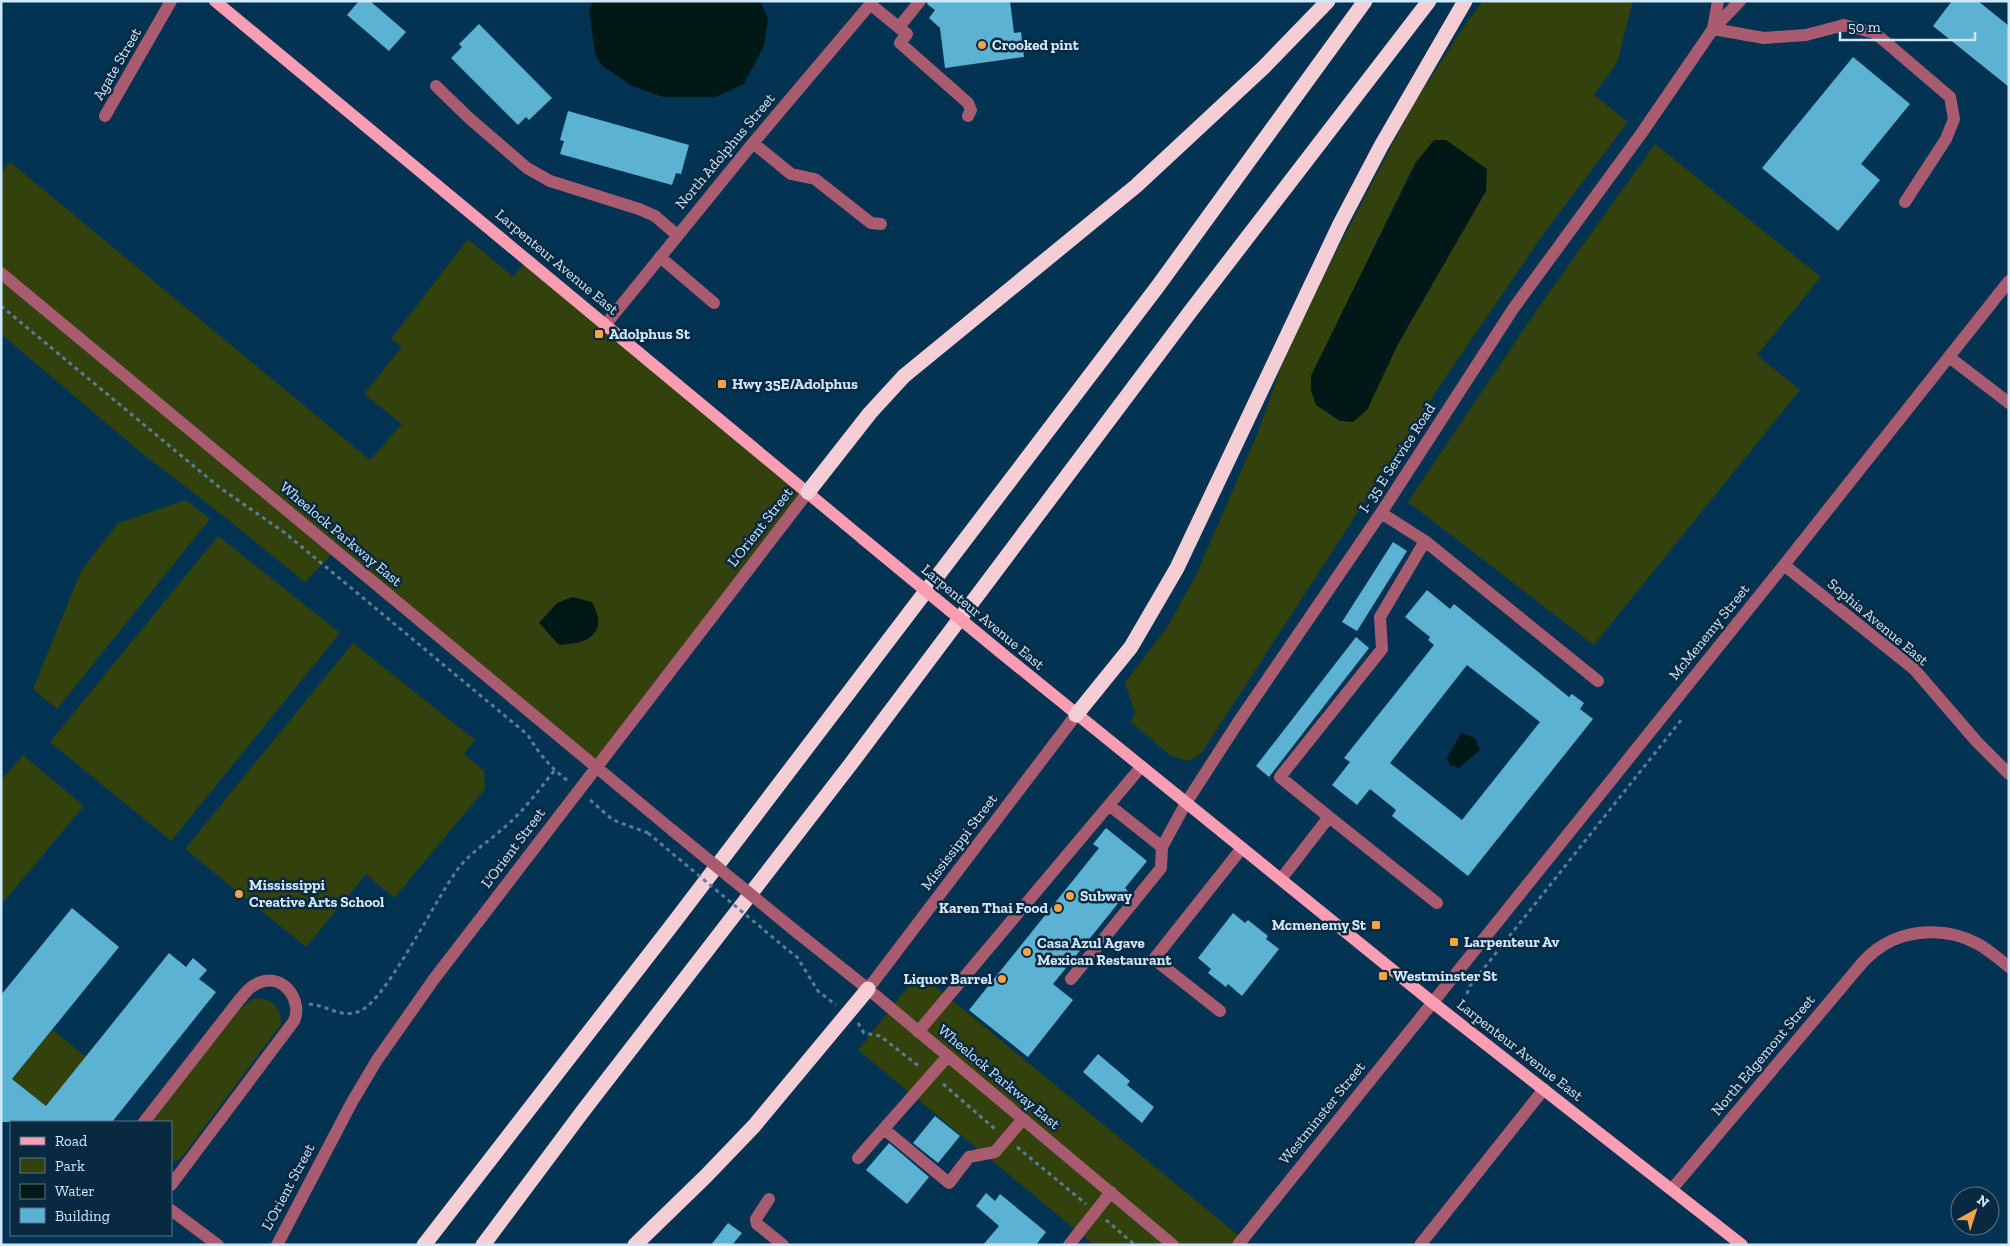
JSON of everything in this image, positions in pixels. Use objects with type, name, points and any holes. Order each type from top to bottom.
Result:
[{"type":"highway","points":[[808,492],[870,412],[904,376],[1136,186],[1264,67],[1328,1]]},
{"type":"highway","points":[[424,1245],[672,925],[1158,286],[1365,1]]},
{"type":"highway","points":[[483,1245],[583,1111],[850,766],[1184,320],[1428,1]]},
{"type":"highway","points":[[1076,715],[1131,647],[1177,568],[1340,224],[1381,146],[1465,1]]},
{"type":"highway","points":[[635,1245],[754,1126],[868,989]]},
{"type":"main road","name":"Larpenteur Avenue East","points":[[215,1],[1076,715],[1432,1002],[1742,1245]]},
{"type":"street","name":"Agate Street","points":[[105,116],[171,1]]},
{"type":"street","points":[[898,27],[920,1]]},
{"type":"street","points":[[1713,29],[1718,1]]},
{"type":"street","points":[[1713,29],[1740,1]]},
{"type":"street","name":"North Adolphus Street","points":[[606,324],[753,143],[872,3]]},
{"type":"street","points":[[872,3],[907,34],[900,43],[968,103],[971,110],[968,116]]},
{"type":"street","points":[[1713,29],[1764,38],[1806,35],[1844,25],[1875,32],[1950,97],[1954,119],[1946,139],[1905,202]]},
{"type":"street","name":"I- 35 E Service Road","points":[[1162,846],[1186,803],[1237,724],[1381,513],[1514,309],[1641,134],[1713,29]]},
{"type":"street","points":[[436,86],[469,118],[527,168],[550,181],[639,208],[655,216],[677,235]]},
{"type":"street","points":[[753,143],[791,174],[815,179],[871,223],[881,224]]},
{"type":"street","points":[[660,257],[714,303]]},
{"type":"street","name":"Wheelock Parkway East","points":[[1,272],[672,830],[868,989],[1173,1245]]},
{"type":"street","name":"McMenemy Street","points":[[1432,1002],[1784,565],[2009,281]]},
{"type":"street","points":[[1949,356],[2009,403]]},
{"type":"street","name":"L'Orient Street","points":[[277,1245],[338,1128],[377,1060],[434,979],[808,492]]},
{"type":"street","points":[[1381,513],[1424,542],[1598,681]]},
{"type":"street","points":[[1424,542],[1380,617],[1382,649],[1280,777],[1437,903]]},
{"type":"street","name":"Sophia Avenue East","points":[[1784,565],[1914,669],[1977,742],[2009,774]]},
{"type":"street","name":"Mississippi Street","points":[[868,989],[1076,715]]},
{"type":"street","points":[[918,1032],[1141,767]]},
{"type":"street","points":[[1072,980],[1161,868],[1162,846],[1109,805]]},
{"type":"street","points":[[1281,879],[1329,817]]},
{"type":"street","points":[[1220,1011],[1154,959],[1242,848]]},
{"type":"street","name":"North Edgemont Street","points":[[1672,1189],[1869,955],[1883,945],[1901,937],[1920,933],[1959,936],[1977,943],[2009,967]]},
{"type":"street","points":[[145,1121],[254,984],[267,980],[279,984],[292,994],[297,1003],[296,1016],[291,1025],[172,1184]]},
{"type":"street","name":"Westminster Street","points":[[1238,1245],[1432,1002]]},
{"type":"street","points":[[858,1158],[948,1056]]},
{"type":"street","points":[[1420,1245],[1544,1089]]},
{"type":"street","points":[[884,1129],[948,1182],[969,1157],[995,1152],[1023,1119]]},
{"type":"street","points":[[1069,1245],[1111,1192]]},
{"type":"street","points":[[769,1199],[756,1219],[757,1224],[783,1245]]},
{"type":"street","points":[[172,1211],[218,1245]]},
{"type":"path","points":[[1,306],[218,487],[285,533],[528,735],[538,752],[554,771],[508,825],[461,865],[401,961],[371,1004],[360,1011],[344,1014],[319,1005],[297,1003]]},
{"type":"path","points":[[599,808],[613,820],[648,833],[790,951],[818,991],[828,999]]},
{"type":"path","points":[[861,1025],[864,1033],[880,1036]]},
{"type":"green space","points":[[1483,1],[1633,1],[1617,63],[1594,95],[1628,122],[1544,233],[1439,387],[1201,754],[1188,761],[1171,756],[1131,722],[1135,713],[1125,683],[1168,626],[1196,575],[1257,435],[1283,362],[1333,258],[1412,107],[1460,32]],"holes":[[[1416,162],[1486,191],[1398,344],[1312,390],[1311,376]]]},
{"type":"green space","points":[[1655,144],[1821,277],[1757,355],[1800,390],[1594,645],[1408,502],[1536,311]]},
{"type":"green space","points":[[10,162],[370,460],[402,424],[364,394],[402,347],[391,339],[468,239],[513,277],[528,260],[808,492],[596,766],[335,551],[305,582],[144,455],[1,334],[1,173]]},
{"type":"green space","points":[[186,500],[210,519],[57,709],[33,689],[81,571],[118,523]]},
{"type":"green space","points":[[218,536],[340,633],[171,841],[50,742]]},
{"type":"green space","points":[[353,643],[475,740],[464,754],[484,771],[485,789],[394,898],[366,874],[306,947],[185,849]]},
{"type":"green space","points":[[23,755],[84,806],[1,905],[1,780]]},
{"type":"green space","points":[[919,973],[1250,1245],[1094,1245],[858,1050]]},
{"type":"green space","points":[[254,998],[270,1001],[279,1012],[281,1024],[183,1156],[172,1162],[172,1121],[151,1121],[241,1008]]},
{"type":"green space","points":[[52,1029],[86,1057],[46,1106],[12,1079]]},
{"type":"water","points":[[594,1],[760,1],[768,18],[764,46],[744,84],[716,97],[663,97],[632,86],[601,65],[595,53],[589,10]]},
{"type":"water","points":[[1434,140],[1446,140],[1487,169],[1486,191],[1398,344],[1367,410],[1353,422],[1340,421],[1316,405],[1311,390],[1311,376],[1416,162]]},
{"type":"water","points":[[572,597],[592,602],[598,619],[597,629],[594,634],[583,641],[559,645],[539,623],[557,603]]},
{"type":"water","points":[[1461,733],[1475,738],[1480,750],[1459,768],[1450,765],[1447,758]]},
{"type":"building","points":[[359,1],[370,1],[406,32],[389,51],[347,15]]},
{"type":"building","name":"Crooked pint","points":[[928,1],[1010,1],[1014,33],[1021,32],[1024,57],[945,68],[940,28],[929,18],[935,10],[927,4]]},
{"type":"building","points":[[1952,1],[1978,1],[2009,26],[2009,87],[1933,26]]},
{"type":"building","points":[[479,24],[552,98],[529,120],[526,117],[518,125],[451,58],[462,47],[459,44]]},
{"type":"building","points":[[1853,57],[1910,104],[1861,164],[1880,180],[1838,231],[1762,168]]},
{"type":"building","points":[[568,111],[689,145],[681,174],[676,173],[672,185],[560,154],[564,141],[560,140]]},
{"type":"building","points":[[1393,542],[1407,551],[1357,631],[1342,622]]},
{"type":"building","points":[[1427,590],[1450,609],[1454,604],[1569,697],[1572,694],[1584,703],[1580,709],[1593,719],[1468,876],[1392,816],[1396,810],[1370,789],[1357,805],[1332,785],[1350,762],[1344,758],[1434,645],[1428,640],[1430,637],[1405,617]],"holes":[[[1467,665],[1540,722],[1462,820],[1390,763]]]},
{"type":"building","points":[[1356,637],[1369,648],[1269,777],[1256,766]]},
{"type":"building","points":[[1106,828],[1147,861],[1125,888],[1128,891],[1053,984],[1073,1000],[1028,1057],[969,1010],[1099,848],[1093,844]]},
{"type":"building","points":[[72,908],[119,947],[12,1079],[46,1106],[169,953],[186,967],[193,958],[207,970],[199,979],[216,992],[113,1121],[1,1122],[1,995]]},
{"type":"building","points":[[1233,913],[1245,923],[1248,920],[1268,936],[1266,939],[1279,949],[1242,996],[1228,984],[1226,987],[1208,973],[1211,969],[1198,958]]},
{"type":"building","points":[[1098,1054],[1130,1081],[1127,1085],[1154,1107],[1142,1123],[1083,1072]]},
{"type":"building","points":[[935,1116],[960,1136],[938,1163],[913,1143]]},
{"type":"building","points":[[889,1143],[929,1177],[907,1204],[866,1170]]},
{"type":"building","points":[[986,1193],[995,1201],[1000,1194],[1046,1232],[1036,1245],[983,1245],[999,1226],[976,1206]]},
{"type":"building","points":[[728,1223],[742,1233],[732,1245],[711,1245]]},
{"type":"place","name":"Crooked pint","points":[[982,45]]},
{"type":"place","name":"Adolphus St","points":[[599,334]]},
{"type":"place","name":"Hwy 35E/Adolphus","points":[[722,384]]},
{"type":"place","name":"Mississippi Creative Arts School","points":[[239,894]]},
{"type":"place","name":"Subway","points":[[1070,896]]},
{"type":"place","name":"Karen Thai Food","points":[[1058,908]]},
{"type":"place","name":"Mcmenemy St","points":[[1376,925]]},
{"type":"place","name":"Larpenteur Av","points":[[1454,942]]},
{"type":"place","name":"Casa Azul Agave Mexican Restaurant","points":[[1027,952]]},
{"type":"place","name":"Westminster St","points":[[1383,976]]},
{"type":"place","name":"Liquor Barrel","points":[[1002,979]]}]
